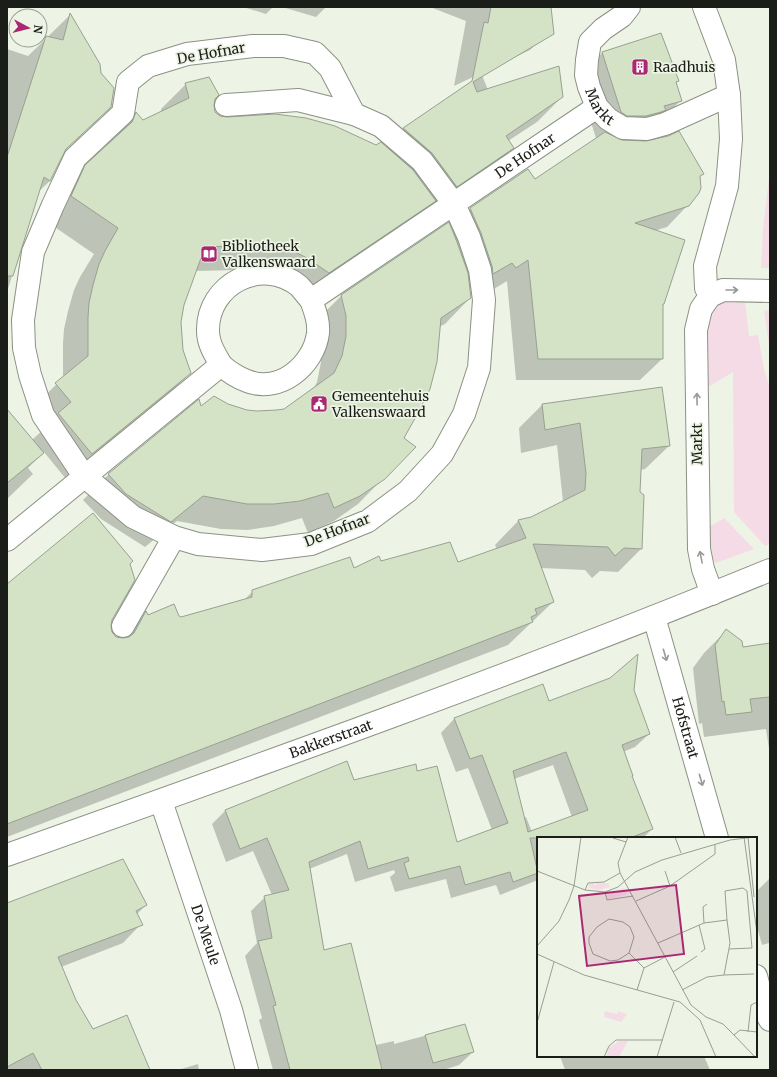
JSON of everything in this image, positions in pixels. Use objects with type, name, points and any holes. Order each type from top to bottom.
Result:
[{"type":"street","name":"Markt","points":[[629,7],[622,16],[603,29],[590,42],[586,60],[586,75],[589,87],[597,106],[608,119],[623,128],[647,129],[665,124],[729,96]]},
{"type":"street","points":[[704,7],[724,60],[729,96],[731,139],[727,186],[704,266],[706,288],[710,296],[723,290],[770,291]]},
{"type":"street","name":"De Hofnar","points":[[253,46],[284,46],[315,54],[330,68],[354,114],[381,126],[422,161],[454,204],[470,236],[480,270],[484,300],[479,368],[464,414],[442,454],[408,491],[368,521],[311,544],[262,550],[198,544],[174,537],[133,516],[84,476],[43,415],[30,375],[24,348],[23,320],[33,252],[75,158],[123,113],[128,82],[148,66],[187,54],[253,46]]},
{"type":"street","points":[[226,105],[298,100],[354,114]]},
{"type":"street","name":"De Hofnar","points":[[311,300],[597,106]]},
{"type":"street","points":[[266,273],[283,277],[299,286],[311,300],[317,315],[318,332],[315,348],[307,362],[295,373],[281,381],[265,384],[248,382],[233,375],[221,365],[212,349],[208,331],[210,313],[218,296],[231,283],[247,275],[266,273]]},
{"type":"street","name":"Markt","points":[[710,296],[701,309],[696,330],[699,549],[703,569],[712,594]]},
{"type":"street","points":[[7,540],[221,365]]},
{"type":"street","points":[[123,626],[174,537]]},
{"type":"street","points":[[654,617],[770,570]]},
{"type":"street","name":"Bakkerstraat","points":[[7,855],[160,801],[444,697],[654,617]]},
{"type":"street","name":"Hofstraat","points":[[654,617],[717,837]]},
{"type":"street","name":"De Meule","points":[[160,801],[231,1010],[247,1070]]},
{"type":"street","points":[[757,979],[769,1015]]},
{"type":"shaded area","points":[[770,170],[770,268],[761,268],[763,229]]},
{"type":"shaded area","points":[[745,301],[749,336],[758,335],[764,369],[770,388],[770,544],[765,546],[734,512],[733,372],[708,387],[707,318],[717,305],[724,302]]},
{"type":"shaded area","points":[[770,310],[770,351],[764,311]]},
{"type":"shaded area","points":[[724,518],[754,549],[716,563],[711,556],[710,551],[709,527]]},
{"type":"building","points":[[491,7],[551,7],[554,34],[473,82],[477,92],[559,66],[563,97],[506,136],[514,148],[457,187],[432,153],[403,128],[472,81],[484,22],[488,23]]},
{"type":"building","points":[[70,13],[100,64],[101,73],[114,88],[111,107],[66,149],[50,181],[44,177],[13,276],[7,276],[7,157],[42,48],[48,48],[48,36],[63,40]]},
{"type":"building","name":"Raadhuis","points":[[661,33],[679,81],[676,82],[682,101],[664,106],[666,110],[661,112],[646,116],[627,116],[621,112],[602,52]]},
{"type":"building","points":[[209,77],[219,95],[215,99],[214,105],[215,112],[220,116],[227,117],[275,114],[306,118],[335,126],[376,145],[381,142],[413,170],[436,201],[329,273],[307,258],[282,247],[264,245],[205,247],[184,305],[181,322],[183,350],[191,373],[92,454],[58,413],[71,402],[55,383],[88,356],[88,317],[93,285],[99,264],[118,228],[71,196],[85,165],[132,122],[136,112],[143,120],[189,98],[185,83]]},
{"type":"building","points":[[679,131],[704,174],[700,176],[701,188],[699,193],[689,206],[635,223],[685,240],[663,304],[663,359],[538,359],[528,260],[516,268],[512,263],[493,274],[492,266],[481,233],[470,208],[528,169],[535,179],[605,132],[622,140],[646,141],[668,136]]},
{"type":"building","points":[[449,222],[468,273],[471,298],[441,318],[437,362],[430,389],[404,438],[416,447],[385,479],[360,496],[334,508],[328,493],[300,501],[274,504],[247,504],[203,496],[171,522],[126,494],[108,474],[199,399],[201,406],[214,396],[228,404],[247,410],[257,411],[284,409],[334,373],[342,356],[346,336],[346,316],[341,295]]},
{"type":"building","points":[[662,387],[670,446],[642,449],[640,492],[644,495],[642,549],[624,548],[615,556],[608,547],[533,544],[554,602],[535,609],[537,614],[531,617],[533,622],[7,824],[7,584],[93,513],[133,561],[130,564],[135,580],[112,620],[111,626],[112,632],[116,637],[129,637],[134,633],[146,611],[148,615],[174,604],[179,616],[181,617],[252,597],[252,590],[350,557],[354,568],[379,556],[381,561],[450,542],[458,562],[526,538],[518,520],[531,517],[585,490],[586,473],[580,423],[545,430],[542,404]]},
{"type":"building","points":[[7,409],[44,453],[7,483]]},
{"type":"building","points":[[726,629],[742,641],[743,647],[770,643],[770,697],[750,699],[752,712],[726,715],[724,701],[722,702],[715,645]]},
{"type":"building","points":[[638,654],[634,690],[650,734],[622,745],[632,776],[653,829],[633,837],[530,838],[537,873],[513,882],[510,872],[465,885],[460,866],[409,879],[404,863],[409,861],[408,857],[368,869],[360,841],[309,862],[324,950],[351,943],[382,1070],[290,1070],[273,1006],[276,1005],[258,941],[272,938],[264,896],[289,890],[267,838],[240,849],[225,810],[347,761],[354,780],[416,764],[417,771],[437,766],[457,842],[508,823],[482,755],[470,759],[454,718],[543,684],[549,701],[610,678]],"holes":[[[566,752],[588,810],[528,832],[513,771]]]},
{"type":"building","points":[[123,859],[147,905],[136,911],[143,925],[58,957],[76,1000],[93,1029],[127,1015],[150,1070],[42,1070],[33,1053],[7,1067],[7,903]]},
{"type":"building","points":[[465,1024],[474,1052],[433,1063],[425,1035]]},
{"type":"place","name":"Raadhuis","points":[[640,67]]},
{"type":"place","name":"Bibliotheek Valkenswaard","points":[[209,254]]},
{"type":"place","name":"Gemeentehuis Valkenswaard","points":[[319,404]]}]
